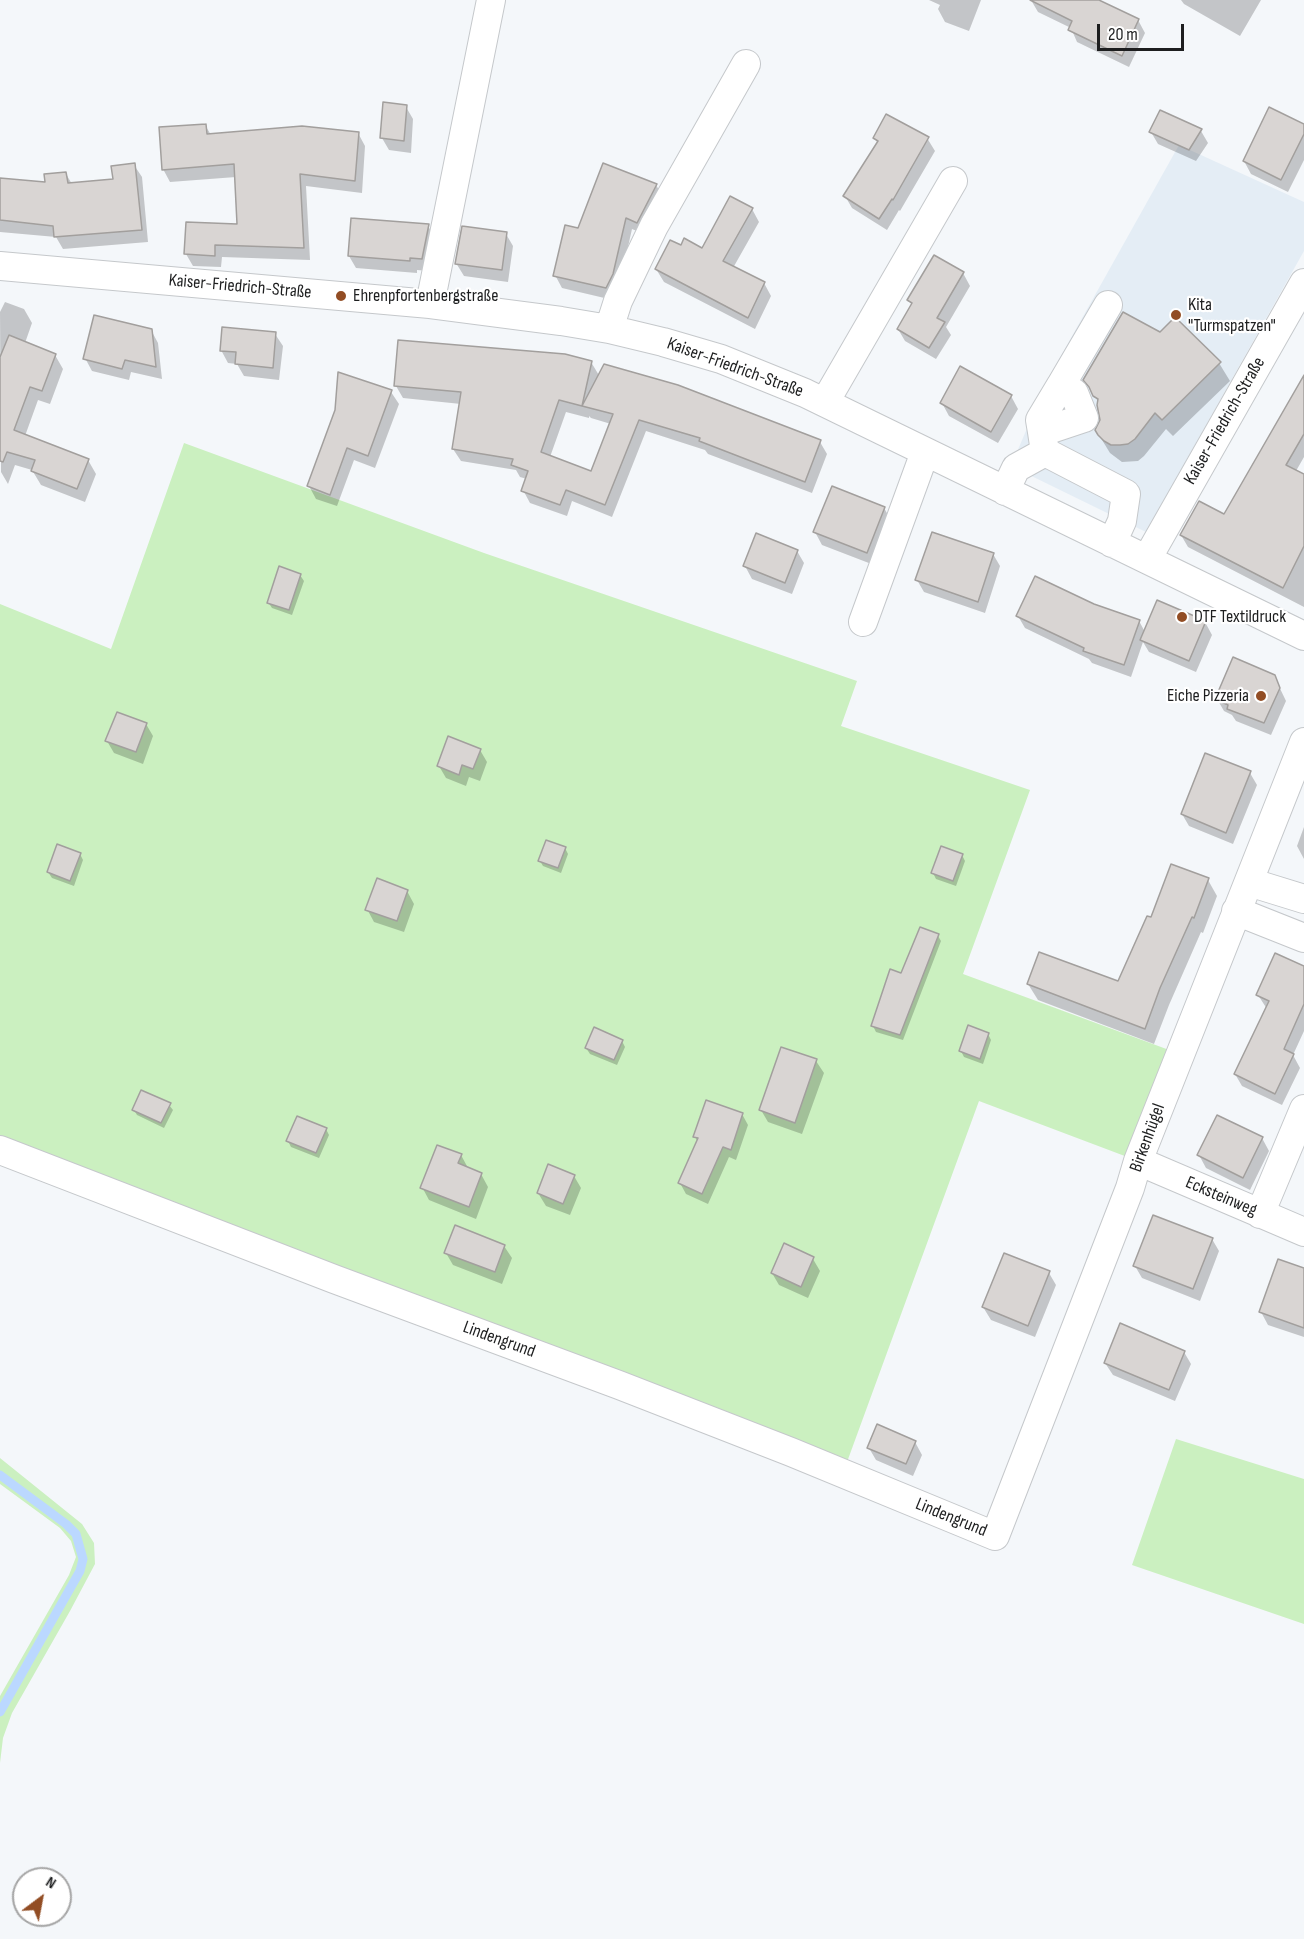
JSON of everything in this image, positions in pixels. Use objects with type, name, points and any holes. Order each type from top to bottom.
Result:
[{"type":"street","points":[[430,304],[491,0]]},
{"type":"street","points":[[609,329],[618,301],[654,226],[746,64]]},
{"type":"street","name":"Kaiser-Friedrich-Straße","points":[[825,402],[953,181]]},
{"type":"street","name":"Kaiser-Friedrich-Straße","points":[[0,266],[430,304],[609,329],[663,342],[721,359],[825,402],[1304,636]]},
{"type":"street","name":"Kaiser-Friedrich-Straße","points":[[1147,559],[1304,283]]},
{"type":"street","points":[[1005,491],[1016,468],[1044,442],[1084,418],[1074,393],[1061,385],[1108,305]]},
{"type":"street","points":[[1044,442],[1126,494],[1122,521],[1112,543]]},
{"type":"street","points":[[863,622],[925,452]]},
{"type":"street","name":"Birkenhügel","points":[[995,1536],[1130,1188],[1138,1161],[1304,742]]},
{"type":"street","points":[[1249,882],[1304,899]]},
{"type":"street","points":[[1236,911],[1304,938]]},
{"type":"street","points":[[1260,1214],[1304,1109]]},
{"type":"street","name":"Lindengrund","points":[[0,1150],[334,1279],[619,1385],[791,1452],[995,1536]]},
{"type":"street","name":"Ecksteinweg","points":[[1138,1161],[1304,1232]]},
{"type":"shaded area","name":"Kita \"Turmspatzen\"","points":[[1179,145],[1304,202],[1304,251],[1146,532],[1011,466],[1048,379]]},
{"type":"green space","points":[[184,443],[484,553],[857,681],[841,726],[1030,790],[963,974],[1180,1054],[1138,1161],[979,1101],[843,1473],[0,1150],[0,604],[111,649]]},
{"type":"green space","points":[[1176,1439],[1304,1479],[1304,1624],[1132,1565]]},
{"type":"green space","points":[[0,1458],[82,1524],[94,1543],[95,1564],[12,1713],[3,1738],[0,1763],[0,1696],[69,1575],[76,1557],[71,1541],[60,1528],[0,1484]]},
{"type":"building","points":[[1030,0],[1099,0],[1139,19],[1122,56],[1068,30],[1072,21]]},
{"type":"building","points":[[383,102],[407,105],[404,141],[380,138]]},
{"type":"building","points":[[1269,107],[1304,124],[1304,134],[1281,180],[1243,161]]},
{"type":"building","points":[[1160,110],[1202,129],[1189,150],[1149,132]]},
{"type":"building","points":[[886,114],[929,137],[893,200],[879,219],[843,196],[878,141],[873,138]]},
{"type":"building","points":[[206,124],[207,134],[302,126],[359,132],[355,181],[300,174],[304,248],[215,245],[215,256],[184,254],[186,222],[237,224],[234,164],[162,170],[159,127]]},
{"type":"building","points":[[135,163],[142,230],[54,237],[53,226],[0,220],[0,178],[45,182],[44,174],[66,172],[68,183],[113,179],[111,166]]},
{"type":"building","points":[[603,163],[657,184],[637,223],[626,218],[613,274],[606,288],[553,276],[565,225],[578,228]]},
{"type":"building","points":[[730,196],[753,208],[723,261],[765,282],[748,318],[655,269],[670,240],[681,245],[684,238],[702,248]]},
{"type":"building","points":[[351,218],[429,224],[422,259],[410,258],[410,261],[348,256]]},
{"type":"building","points":[[462,226],[507,232],[502,270],[455,264]]},
{"type":"building","points":[[934,255],[964,272],[937,318],[945,322],[929,348],[897,329],[912,303],[907,300]]},
{"type":"building","points":[[1123,312],[1160,332],[1175,317],[1221,362],[1162,420],[1155,413],[1135,439],[1128,444],[1111,445],[1104,441],[1095,430],[1100,420],[1098,399],[1093,396],[1083,380]]},
{"type":"building","points":[[94,315],[152,329],[156,367],[125,360],[122,369],[83,359]]},
{"type":"building","points":[[222,327],[276,332],[273,368],[235,364],[236,352],[220,351]]},
{"type":"building","points":[[9,335],[56,354],[42,391],[30,387],[14,430],[89,459],[77,489],[31,471],[35,460],[7,452],[3,462],[0,461],[0,357]]},
{"type":"building","points":[[398,340],[565,354],[592,361],[582,406],[604,364],[678,385],[821,440],[805,482],[699,441],[700,438],[639,420],[605,505],[566,490],[560,505],[521,491],[528,471],[511,465],[513,459],[452,449],[461,392],[394,386]],"holes":[[[559,400],[613,414],[591,471],[541,452]]]},
{"type":"building","points":[[960,366],[1012,395],[991,432],[940,403]]},
{"type":"building","points":[[338,372],[392,390],[368,456],[347,448],[330,495],[307,486],[335,410]]},
{"type":"building","points":[[1304,375],[1304,434],[1286,465],[1304,474],[1304,546],[1283,588],[1180,535],[1199,501],[1224,514]]},
{"type":"building","points":[[832,486],[885,507],[867,553],[813,532]]},
{"type":"building","points":[[932,532],[994,553],[978,602],[915,580]]},
{"type":"building","points":[[756,533],[798,550],[785,583],[743,566]]},
{"type":"building","points":[[279,566],[301,574],[289,610],[267,603]]},
{"type":"building","points":[[1035,576],[1094,604],[1140,620],[1124,665],[1083,651],[1084,648],[1016,616]]},
{"type":"building","points":[[1157,600],[1206,621],[1189,661],[1140,640]]},
{"type":"building","points":[[1233,657],[1275,675],[1280,688],[1264,723],[1227,709],[1228,705],[1215,699]]},
{"type":"building","points":[[117,712],[147,723],[136,752],[105,741]]},
{"type":"building","points":[[448,736],[481,749],[473,769],[462,765],[459,775],[437,766]]},
{"type":"building","points":[[1205,753],[1251,771],[1226,833],[1181,814]]},
{"type":"building","points":[[546,840],[566,847],[558,868],[538,861]]},
{"type":"building","points":[[57,844],[81,853],[70,881],[47,872]]},
{"type":"building","points":[[941,846],[963,854],[953,881],[931,873]]},
{"type":"building","points":[[1171,864],[1209,878],[1194,918],[1192,917],[1160,988],[1145,1029],[1027,984],[1039,952],[1118,981],[1147,916],[1151,917]]},
{"type":"building","points":[[377,878],[408,890],[397,921],[365,910]]},
{"type":"building","points":[[920,927],[939,934],[900,1035],[871,1026],[890,969],[901,973]]},
{"type":"building","points":[[1275,953],[1304,966],[1304,1004],[1284,1049],[1294,1054],[1275,1094],[1234,1074],[1269,1001],[1256,995]]},
{"type":"building","points":[[968,1025],[989,1033],[980,1059],[959,1051]]},
{"type":"building","points":[[594,1027],[623,1040],[614,1060],[585,1048]]},
{"type":"building","points":[[781,1047],[817,1059],[795,1123],[759,1110]]},
{"type":"building","points":[[141,1090],[171,1103],[161,1123],[132,1110]]},
{"type":"building","points":[[706,1100],[743,1113],[731,1150],[723,1147],[702,1194],[678,1183],[698,1138],[693,1137]]},
{"type":"building","points":[[1217,1115],[1263,1137],[1243,1178],[1197,1155]]},
{"type":"building","points":[[297,1116],[327,1128],[316,1153],[286,1141]]},
{"type":"building","points":[[437,1145],[462,1154],[458,1163],[482,1173],[469,1207],[420,1188]]},
{"type":"building","points":[[548,1164],[575,1175],[563,1204],[537,1193]]},
{"type":"building","points":[[1153,1215],[1213,1238],[1193,1289],[1133,1266]]},
{"type":"building","points":[[455,1225],[505,1245],[495,1272],[444,1253]]},
{"type":"building","points":[[784,1243],[814,1257],[801,1287],[771,1273]]},
{"type":"building","points":[[1004,1253],[1050,1271],[1028,1326],[982,1307]]},
{"type":"building","points":[[1278,1259],[1304,1268],[1304,1328],[1259,1312]]},
{"type":"building","points":[[1120,1323],[1185,1351],[1169,1390],[1104,1363]]},
{"type":"building","points":[[877,1424],[916,1441],[906,1464],[867,1448]]},
{"type":"waterway","points":[[0,1475],[76,1534],[83,1559],[80,1571],[0,1712]]},
{"type":"place","name":"Ehrenpfortenbergstraße","points":[[341,296]]},
{"type":"place","name":"Kita \"Turmspatzen\"","points":[[1176,315]]},
{"type":"place","name":"DTF Textildruck","points":[[1182,617]]},
{"type":"place","name":"Eiche Pizzeria","points":[[1261,696]]}]
